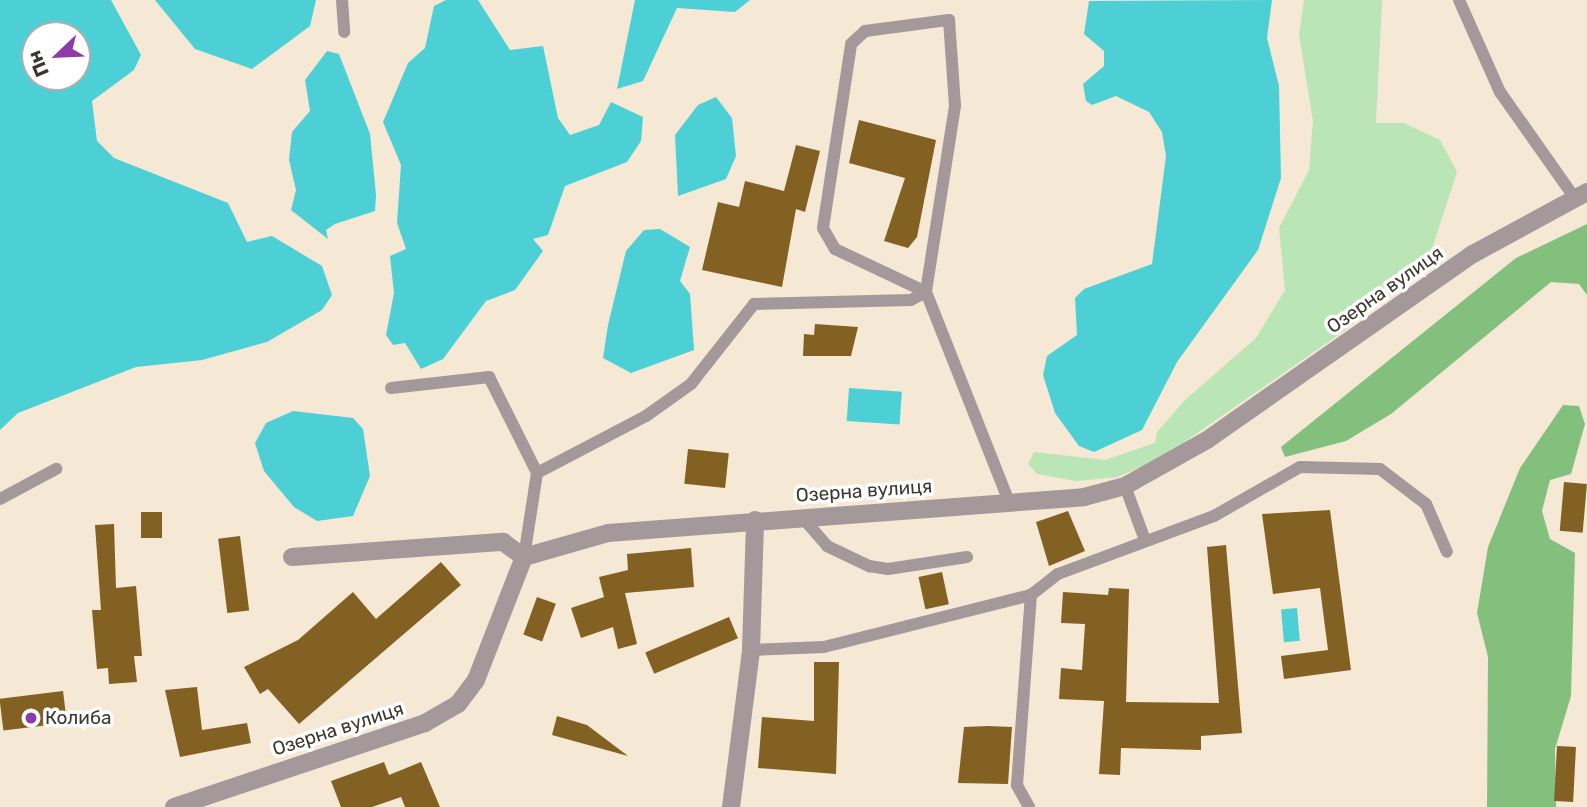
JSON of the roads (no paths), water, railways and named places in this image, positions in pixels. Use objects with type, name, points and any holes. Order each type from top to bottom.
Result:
[{"type":"street","name":"Озерна вулиця","points":[[174,807],[425,723],[458,704],[476,680],[524,558],[608,533],[1008,499],[1084,497],[1125,486],[1207,440],[1473,254],[1580,194]]},
{"type":"street","points":[[732,807],[751,650],[754,520]]},
{"type":"street","points":[[292,557],[503,542],[524,558]]},
{"type":"lane","points":[[342,0],[344,32]]},
{"type":"lane","points":[[1459,0],[1500,92],[1580,194]]},
{"type":"lane","points":[[926,292],[835,249],[823,229],[851,44],[865,32],[949,20],[956,106],[926,292],[1008,499]]},
{"type":"lane","points":[[537,473],[646,416],[691,384],[754,304],[911,300],[926,292]]},
{"type":"lane","points":[[391,388],[489,377],[537,473],[524,558]]},
{"type":"lane","points":[[751,650],[824,647],[1031,595],[1058,574],[1214,516],[1300,467],[1380,469],[1426,504],[1447,552]]},
{"type":"lane","points":[[0,499],[55,469]]},
{"type":"lane","points":[[1125,486],[1145,540]]},
{"type":"lane","points":[[802,517],[827,546],[869,566],[888,569],[967,557]]},
{"type":"lane","points":[[1029,807],[1017,785],[1031,595]]},
{"type":"water","points":[[0,0],[111,0],[141,55],[134,70],[92,101],[97,141],[114,158],[228,203],[247,242],[272,236],[322,266],[332,295],[322,310],[267,342],[202,360],[136,367],[18,413],[0,430]]},
{"type":"water","points":[[155,0],[316,0],[310,26],[252,69],[195,49]]},
{"type":"water","points":[[446,0],[478,0],[510,50],[543,46],[558,118],[570,135],[599,125],[611,102],[643,117],[641,141],[627,162],[565,186],[548,235],[533,239],[543,251],[515,290],[486,301],[443,359],[421,369],[405,343],[393,345],[386,335],[394,293],[390,256],[406,249],[397,223],[401,165],[383,122],[408,63],[425,48],[434,6]]},
{"type":"water","points":[[635,0],[750,0],[735,12],[677,8],[643,81],[617,89]]},
{"type":"water","points":[[1272,0],[1267,38],[1279,86],[1281,178],[1258,250],[1177,362],[1142,430],[1094,452],[1079,446],[1055,413],[1043,375],[1047,356],[1077,335],[1075,298],[1084,289],[1152,264],[1166,156],[1162,132],[1149,112],[1116,96],[1092,105],[1086,101],[1083,84],[1104,66],[1104,51],[1084,34],[1089,1]]},
{"type":"water","points":[[327,51],[339,54],[370,134],[376,195],[375,211],[335,224],[326,230],[328,239],[291,210],[296,190],[289,160],[292,132],[310,111],[305,80]]},
{"type":"water","points":[[716,97],[732,118],[736,156],[726,179],[678,196],[675,135],[698,105]]},
{"type":"water","points":[[660,229],[690,247],[680,281],[690,294],[694,350],[631,373],[603,358],[608,325],[626,251],[644,230]]},
{"type":"water","points":[[849,388],[902,392],[900,425],[847,421]]},
{"type":"water","points":[[293,411],[353,418],[363,429],[370,476],[353,516],[317,521],[294,507],[264,471],[255,443],[266,423]]},
{"type":"water","points":[[1297,608],[1300,641],[1284,642],[1281,609]]},
{"type":"place","name":"Колиба","points":[[31,718]]}]
